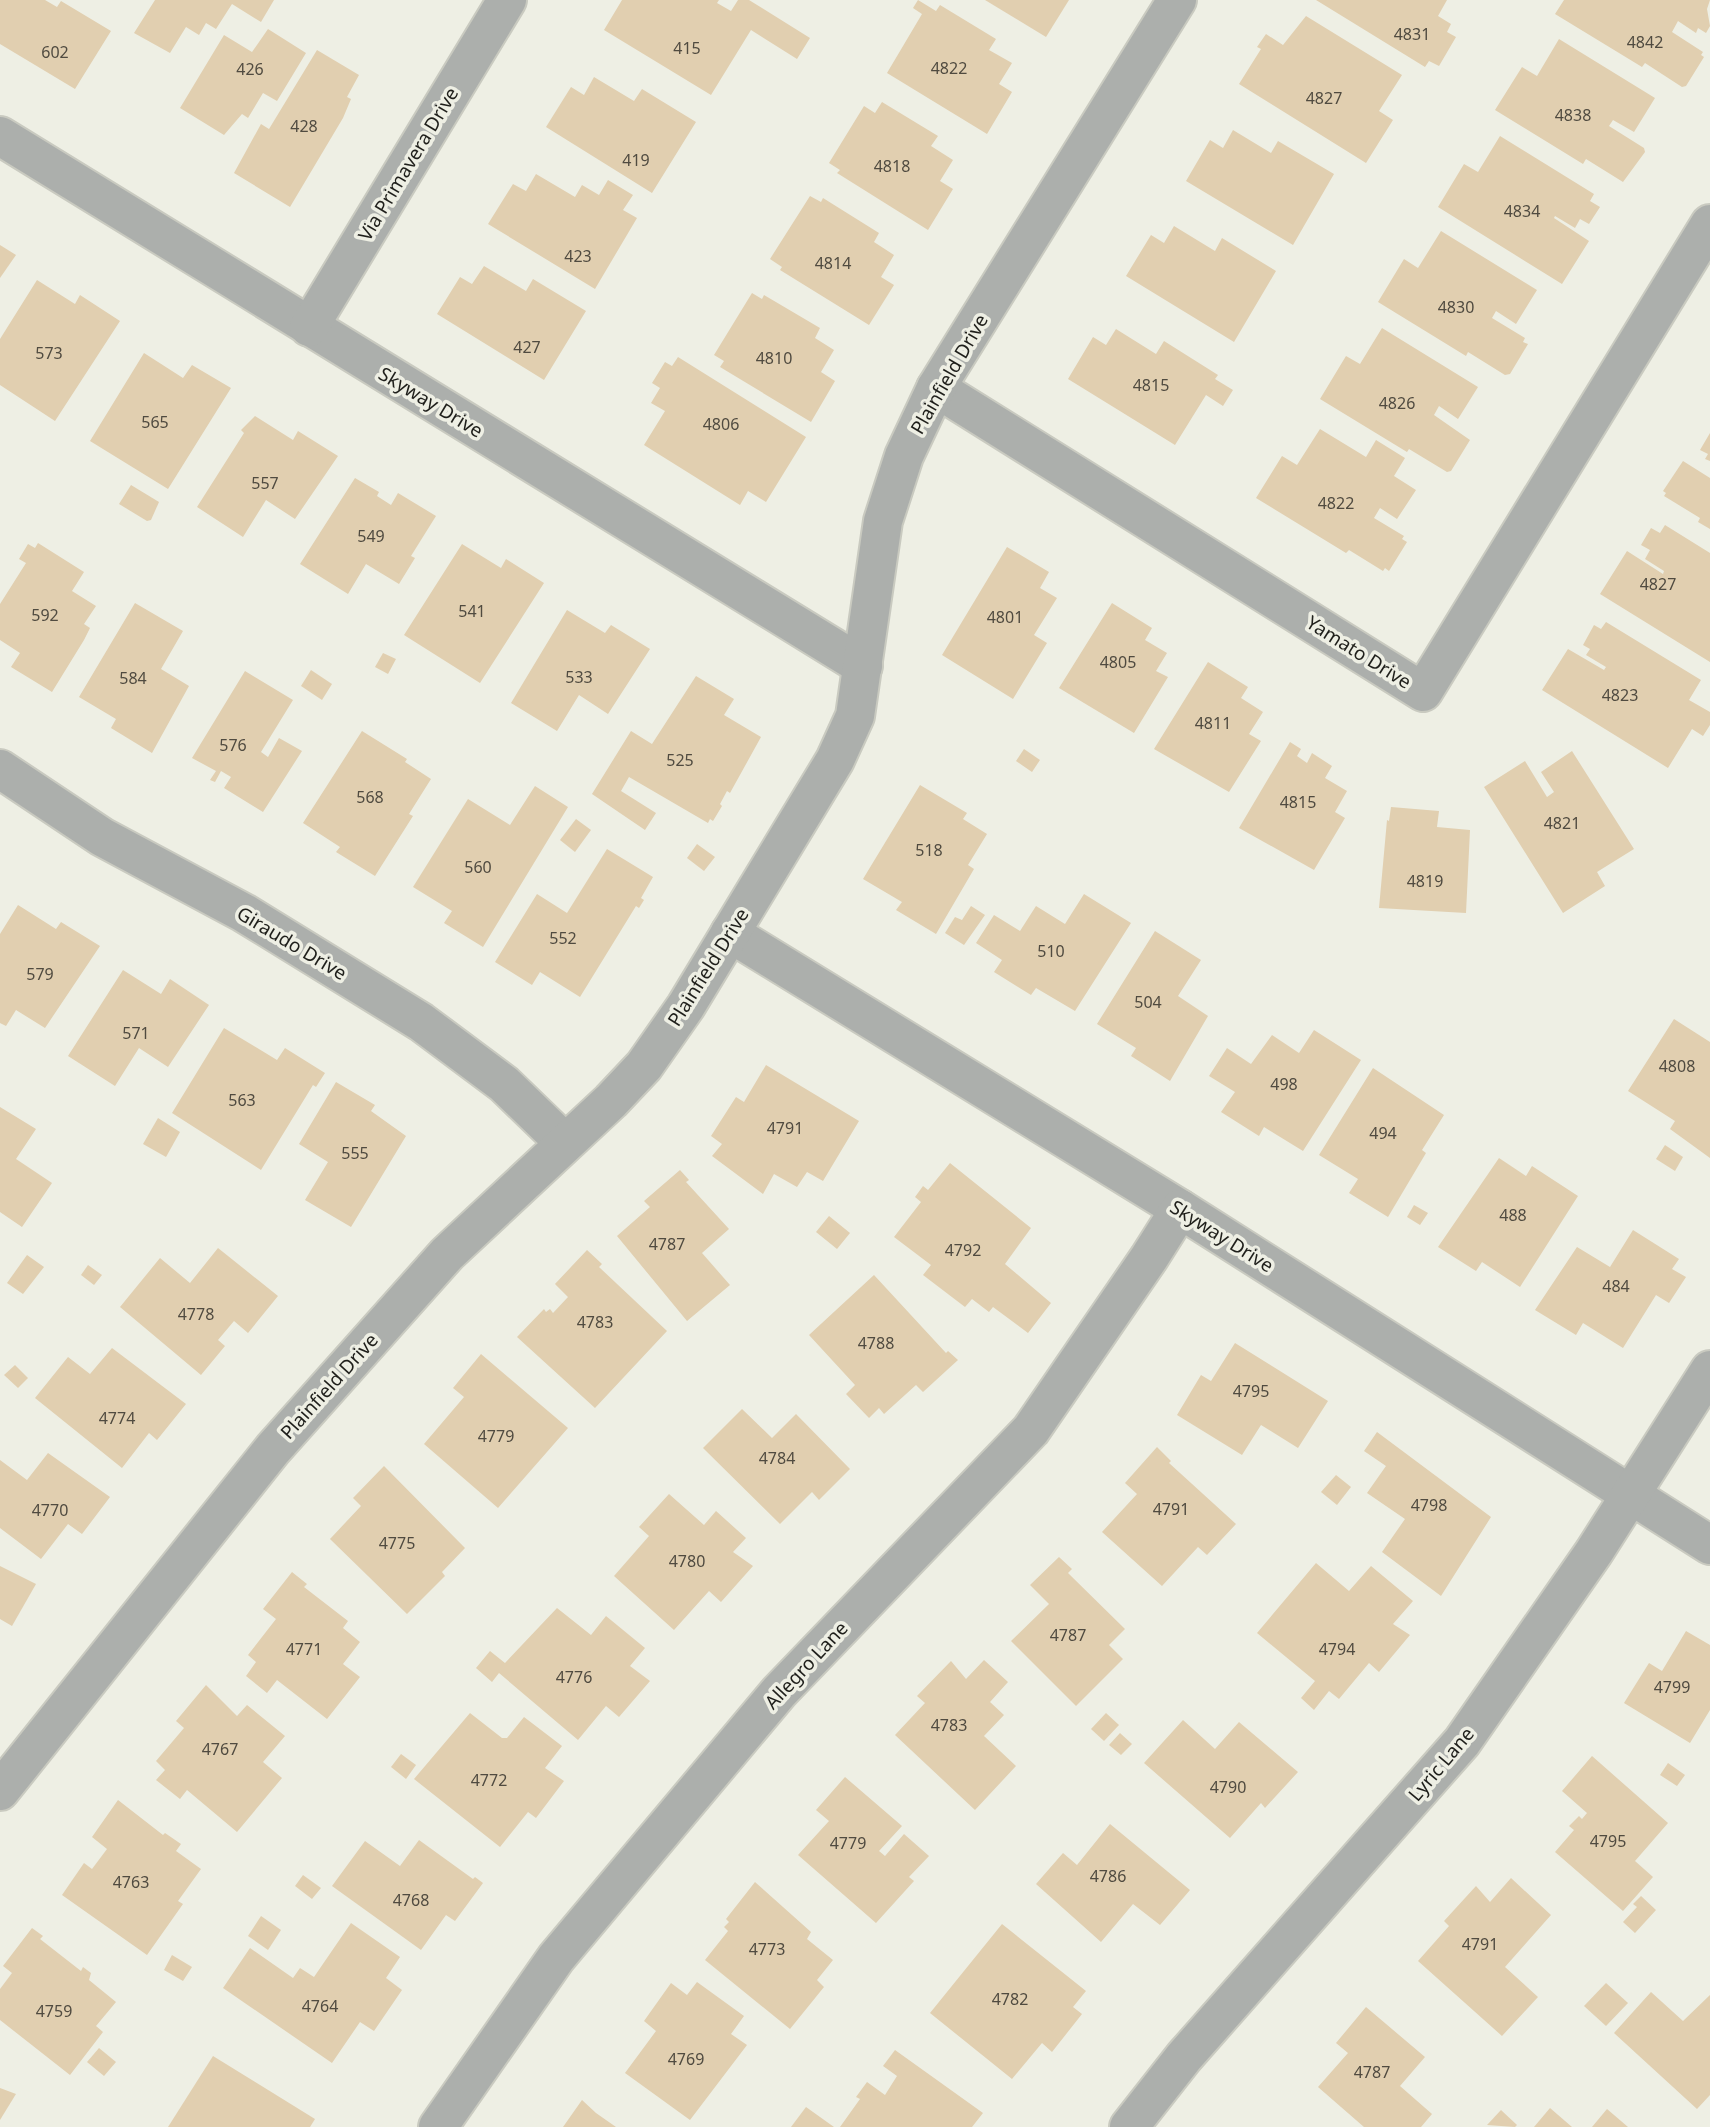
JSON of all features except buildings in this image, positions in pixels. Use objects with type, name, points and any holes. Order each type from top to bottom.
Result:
[{"type":"street","name":"Via Primavera Drive","points":[[309,327],[507,0]]},
{"type":"street","name":"Plainfield Drive","points":[[1,1785],[273,1449],[447,1254],[644,1066],[730,933],[835,760],[855,716],[883,522],[904,456],[936,388],[1177,0]]},
{"type":"street","name":"Skyway Drive","points":[[0,136],[863,666]]},
{"type":"street","name":"Yamato Drive","points":[[936,388],[1423,692],[1710,225]]},
{"type":"street","name":"Giraudo Drive","points":[[0,770],[102,836],[244,913],[421,1022],[504,1084],[565,1143]]},
{"type":"street","name":"Skyway Drive","points":[[730,933],[1180,1209],[1710,1545]]},
{"type":"street","name":"Allegro Lane","points":[[438,2127],[556,1958],[779,1692],[1031,1430],[1180,1209]]},
{"type":"street","name":"Lyric Lane","points":[[1129,2127],[1184,2057],[1462,1742],[1630,1495],[1710,1370]]}]
